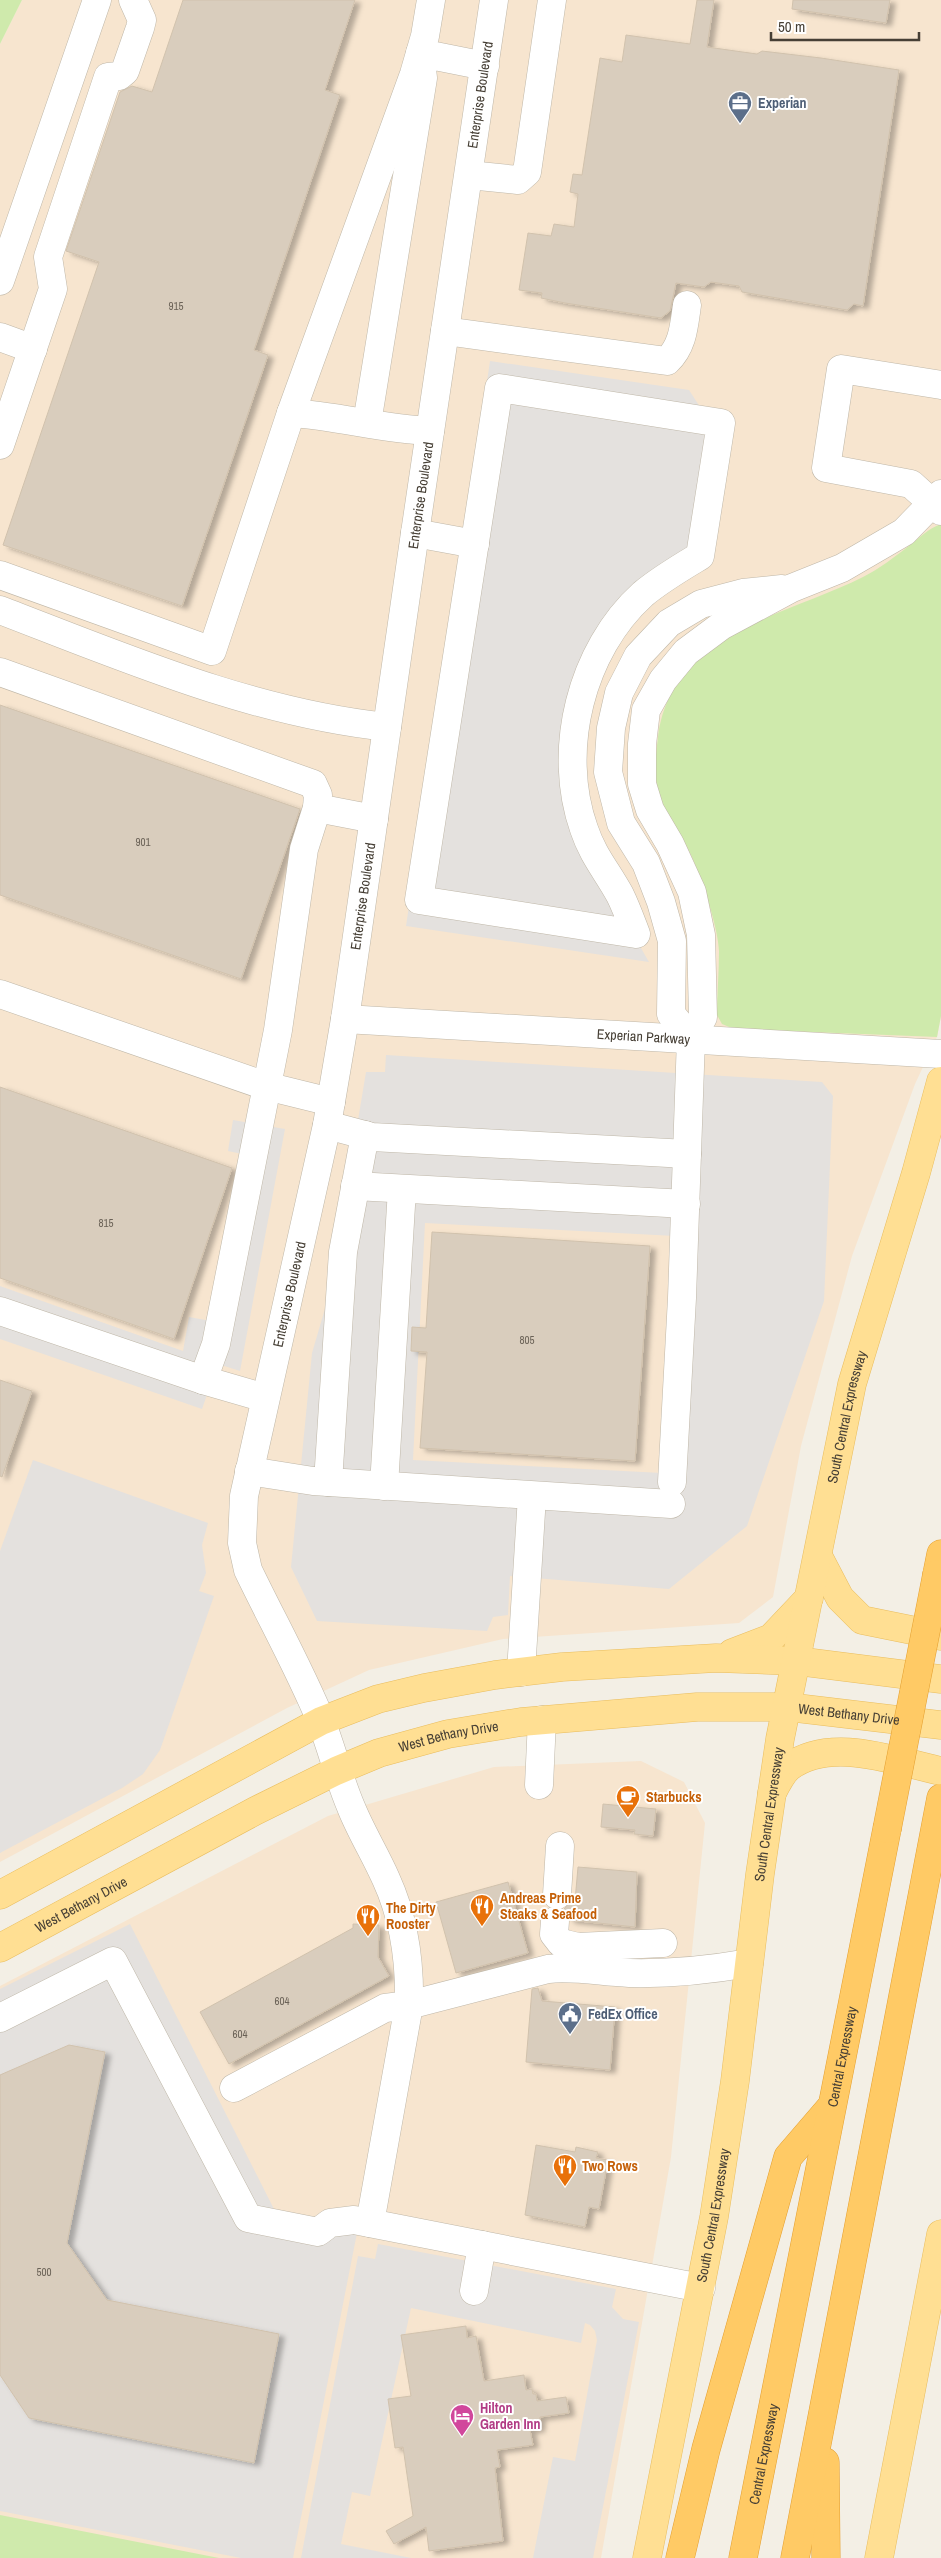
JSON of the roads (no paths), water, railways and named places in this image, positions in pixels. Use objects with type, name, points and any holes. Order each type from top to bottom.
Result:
[{"type":"highway","name":"Central Expressway","points":[[743,2558],[939,1564]]},
{"type":"highway","points":[[795,2558],[941,1798]]},
{"type":"highway","points":[[680,2558],[706,2449],[788,2157],[832,2105]]},
{"type":"highway","points":[[824,2412],[826,2558]]},
{"type":"main road","name":"South Central Expressway","points":[[648,2558],[701,2288],[724,2156],[771,1794],[797,1661],[852,1384],[919,1165],[941,1081]]},
{"type":"main road","points":[[818,1556],[840,1598],[862,1620],[941,1636]]},
{"type":"main road","points":[[716,1658],[771,1638],[810,1597]]},
{"type":"main road","points":[[0,1895],[321,1721],[378,1699],[424,1688],[521,1672],[603,1663],[716,1658],[797,1661],[941,1679]]},
{"type":"main road","name":"West Bethany Drive","points":[[0,1948],[255,1811],[336,1770],[379,1753],[448,1734],[542,1720],[696,1706],[788,1707],[941,1725]]},
{"type":"main road","points":[[771,1794],[788,1768],[821,1752],[841,1751],[941,1771]]},
{"type":"main road","points":[[879,2558],[941,2234]]},
{"type":"street","points":[[0,280],[97,0]]},
{"type":"street","points":[[0,445],[53,289],[48,257],[83,150],[108,77],[119,76],[125,71],[140,28],[142,20],[133,0]]},
{"type":"street","points":[[0,575],[212,651],[291,413],[420,53],[431,0]]},
{"type":"street","name":"Enterprise Boulevard","points":[[370,2223],[408,2005],[410,1980],[399,1914],[387,1880],[360,1829],[336,1770],[321,1721],[248,1570],[242,1543],[244,1496],[329,1114],[345,1019],[414,533],[446,331],[494,0]]},
{"type":"street","points":[[469,175],[518,180],[527,172],[552,0]]},
{"type":"street","points":[[420,53],[485,66]]},
{"type":"street","points":[[367,423],[424,78],[420,53]]},
{"type":"street","points":[[49,138],[83,150]]},
{"type":"street","points":[[446,331],[667,362],[676,352],[683,334],[687,305]]},
{"type":"street","points":[[0,337],[33,349]]},
{"type":"street","points":[[249,1471],[328,1482],[532,1496],[671,1494],[686,1204],[692,1038],[703,1017],[701,935],[692,892],[670,844],[650,810],[642,784],[646,710],[662,680],[686,652],[714,632],[792,588],[842,568],[904,532],[938,502],[911,484],[826,468],[841,369],[941,385]]},
{"type":"street","points":[[499,388],[722,423],[700,556],[670,574],[642,595],[614,628],[592,665],[576,717],[572,771],[578,807],[591,846],[604,871],[620,895],[636,934],[419,900],[475,544],[499,388]]},
{"type":"street","points":[[291,413],[316,414],[406,430],[430,431]]},
{"type":"street","points":[[414,533],[475,544]]},
{"type":"street","points":[[692,1038],[671,1014],[672,941],[646,863],[621,823],[608,772],[610,728],[619,693],[638,656],[669,623],[701,604],[743,593],[792,588]]},
{"type":"street","points":[[0,610],[125,657],[260,703],[360,724],[387,727]]},
{"type":"street","points":[[0,672],[313,784],[318,795],[317,808],[304,849],[278,1030],[216,1344],[203,1380]]},
{"type":"street","points":[[572,771],[642,772]]},
{"type":"street","points":[[317,808],[374,819]]},
{"type":"street","points":[[666,921],[696,914]]},
{"type":"street","points":[[0,994],[266,1086],[329,1114],[365,1135],[687,1154]]},
{"type":"street","name":"Experian Parkway","points":[[345,1019],[941,1054]]},
{"type":"street","points":[[328,1482],[343,1252],[365,1135]]},
{"type":"street","points":[[355,1186],[686,1204]]},
{"type":"street","points":[[384,1486],[402,1189]]},
{"type":"street","points":[[0,1311],[203,1380],[265,1398]]},
{"type":"street","points":[[521,1672],[532,1496]]},
{"type":"street","points":[[539,1785],[542,1720]]},
{"type":"street","points":[[560,1846],[554,1934],[561,1942],[578,1947],[664,1943]]},
{"type":"street","points":[[0,2018],[113,1961],[248,2218],[318,2232],[330,2223],[354,2220],[701,2288]]},
{"type":"street","points":[[234,2088],[385,2008],[408,2005],[548,1969],[564,1967],[629,1973],[720,1968],[749,1963]]},
{"type":"street","points":[[474,2291],[482,2245]]},
{"type":"place","name":"Experian","points":[[740,124]]},
{"type":"place","name":"Starbucks","points":[[628,1818]]},
{"type":"place","name":"Andreas Prime Steaks & Seafood","points":[[482,1927]]},
{"type":"place","name":"The Dirty Rooster","points":[[368,1937]]},
{"type":"place","name":"FedEx Office","points":[[570,2035]]},
{"type":"place","name":"Two Rows","points":[[565,2187]]},
{"type":"place","name":"Hilton Garden Inn","points":[[462,2437]]}]
